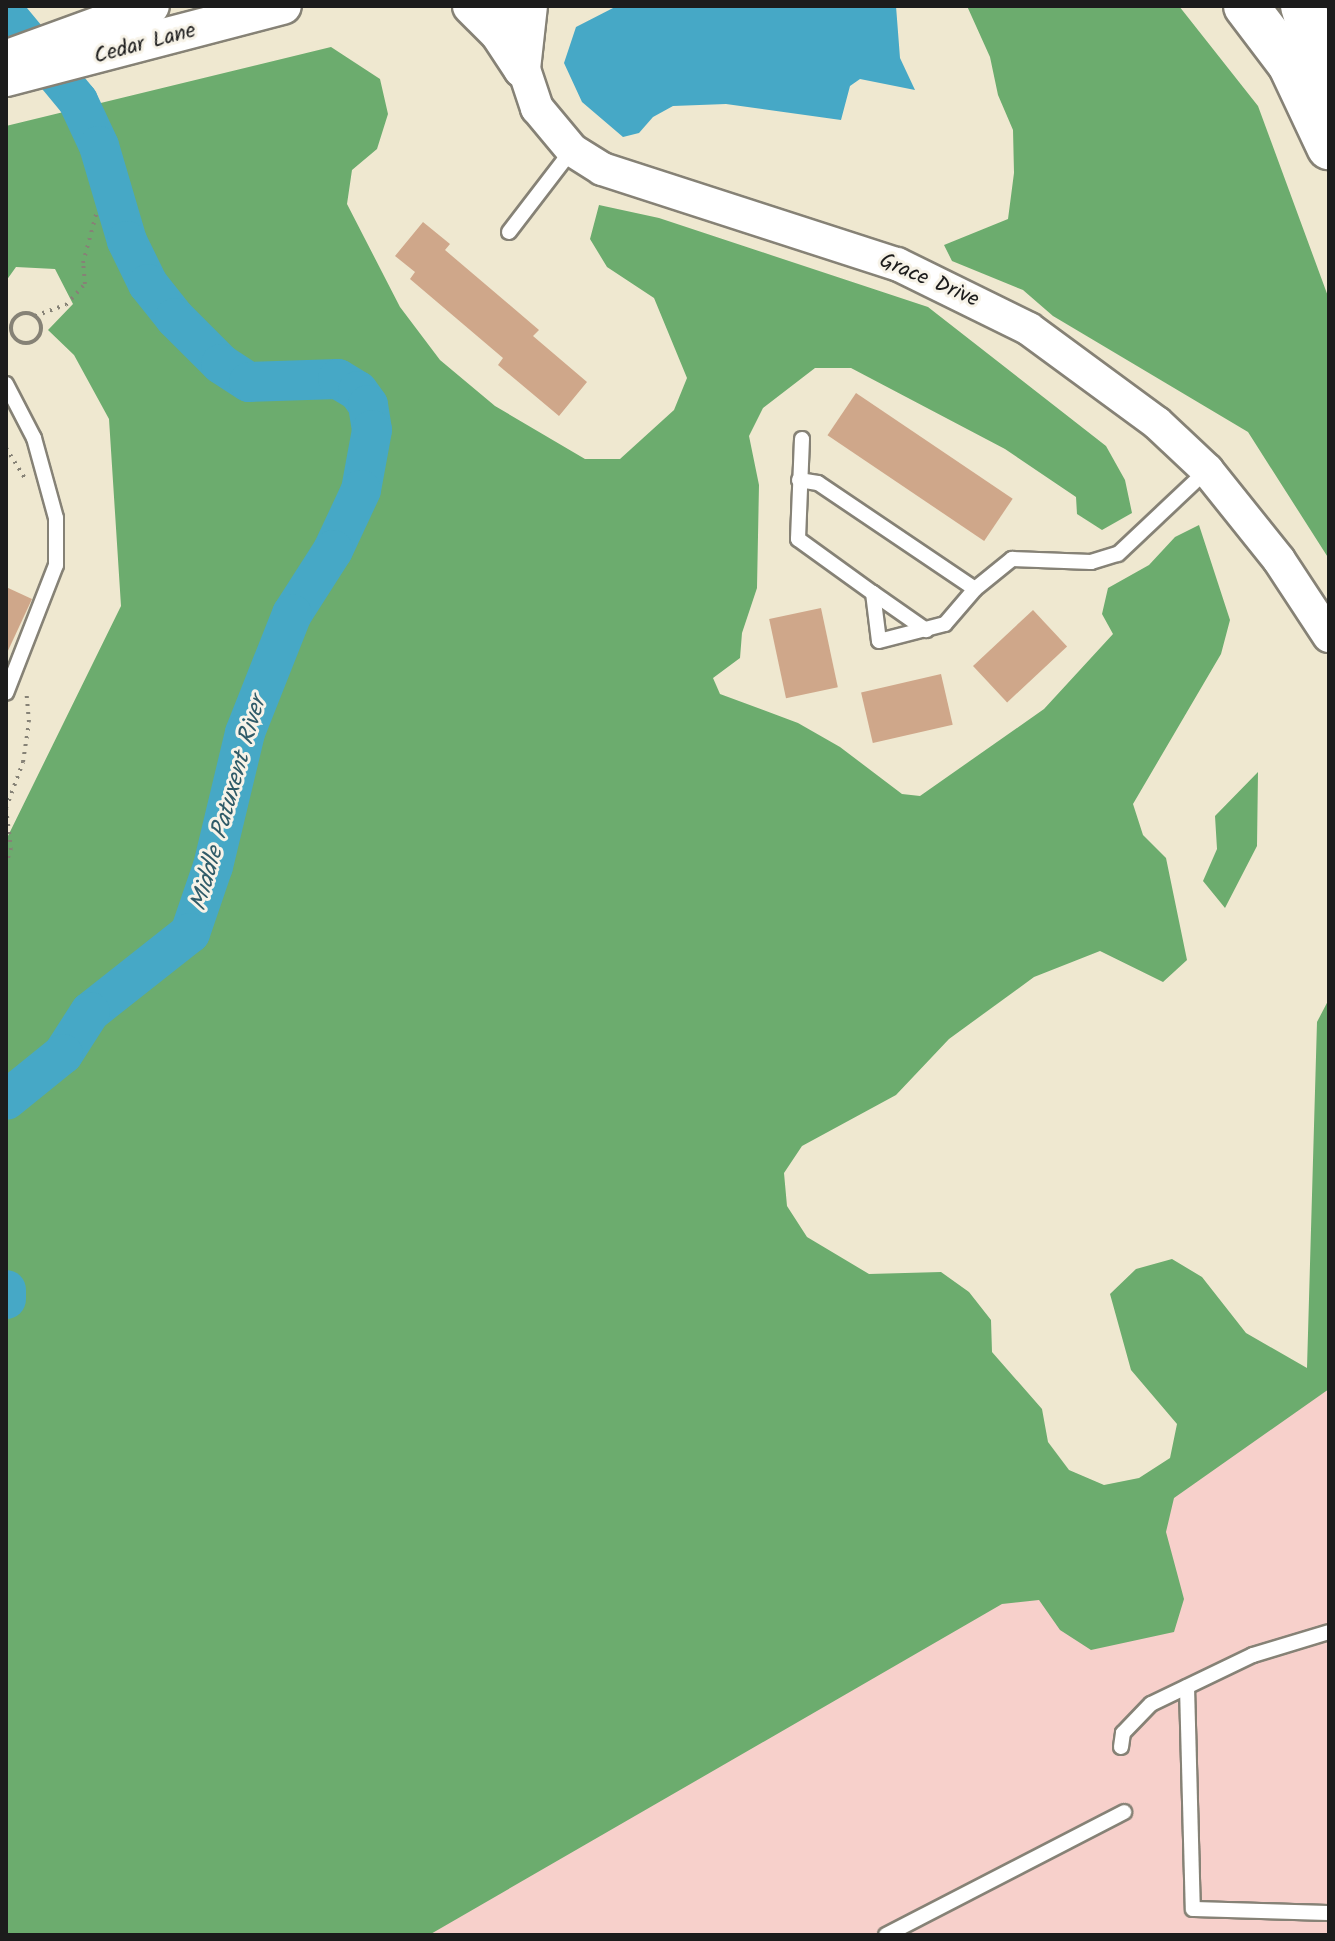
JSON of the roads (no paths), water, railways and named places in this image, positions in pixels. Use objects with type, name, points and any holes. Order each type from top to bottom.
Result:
[{"type":"highway","points":[[1246,6],[1290,64],[1329,147]]},
{"type":"highway","points":[[1303,6],[1329,91]]},
{"type":"main road","name":"Cedar Lane","points":[[6,58],[151,6]]},
{"type":"main road","name":"Cedar Lane","points":[[6,78],[131,49],[283,6]]},
{"type":"main road","points":[[471,6],[499,34],[522,69]]},
{"type":"main road","points":[[522,69],[529,6]]},
{"type":"street","name":"Grace Drive","points":[[503,6],[522,69],[543,120],[572,150],[602,169],[897,264],[962,292],[1089,369],[1207,470],[1279,560],[1329,636]]},
{"type":"lane","points":[[509,232],[572,150]]},
{"type":"lane","points":[[6,384],[34,438],[56,518],[56,565],[6,693]]},
{"type":"lane","points":[[802,439],[798,539],[926,630]]},
{"type":"lane","points":[[873,593],[879,641],[926,630],[950,620],[975,589],[1012,559],[1091,562],[1118,554],[1207,470]]},
{"type":"lane","points":[[799,480],[818,483],[975,589]]},
{"type":"lane","points":[[1121,1747],[1134,1718],[1187,1687],[1294,1639],[1329,1632]]},
{"type":"lane","points":[[1187,1687],[1193,1909],[1329,1913]]},
{"type":"lane","points":[[886,1935],[1124,1812]]},
{"type":"water","points":[[896,6],[900,58],[915,90],[860,79],[850,86],[841,120],[726,104],[673,106],[653,117],[639,133],[623,137],[582,102],[564,63],[576,27],[615,7]]},
{"type":"waterway","name":"Middle Patuxent River","points":[[6,14],[78,101],[99,146],[127,241],[148,284],[175,318],[221,364],[249,382],[338,379],[358,391],[368,405],[372,430],[361,490],[333,550],[292,614],[245,733],[213,866],[190,933],[90,1012],[63,1054],[6,1100]]},
{"type":"waterway","name":"Middle Patuxent River","points":[[6,1290],[6,1299]]}]
